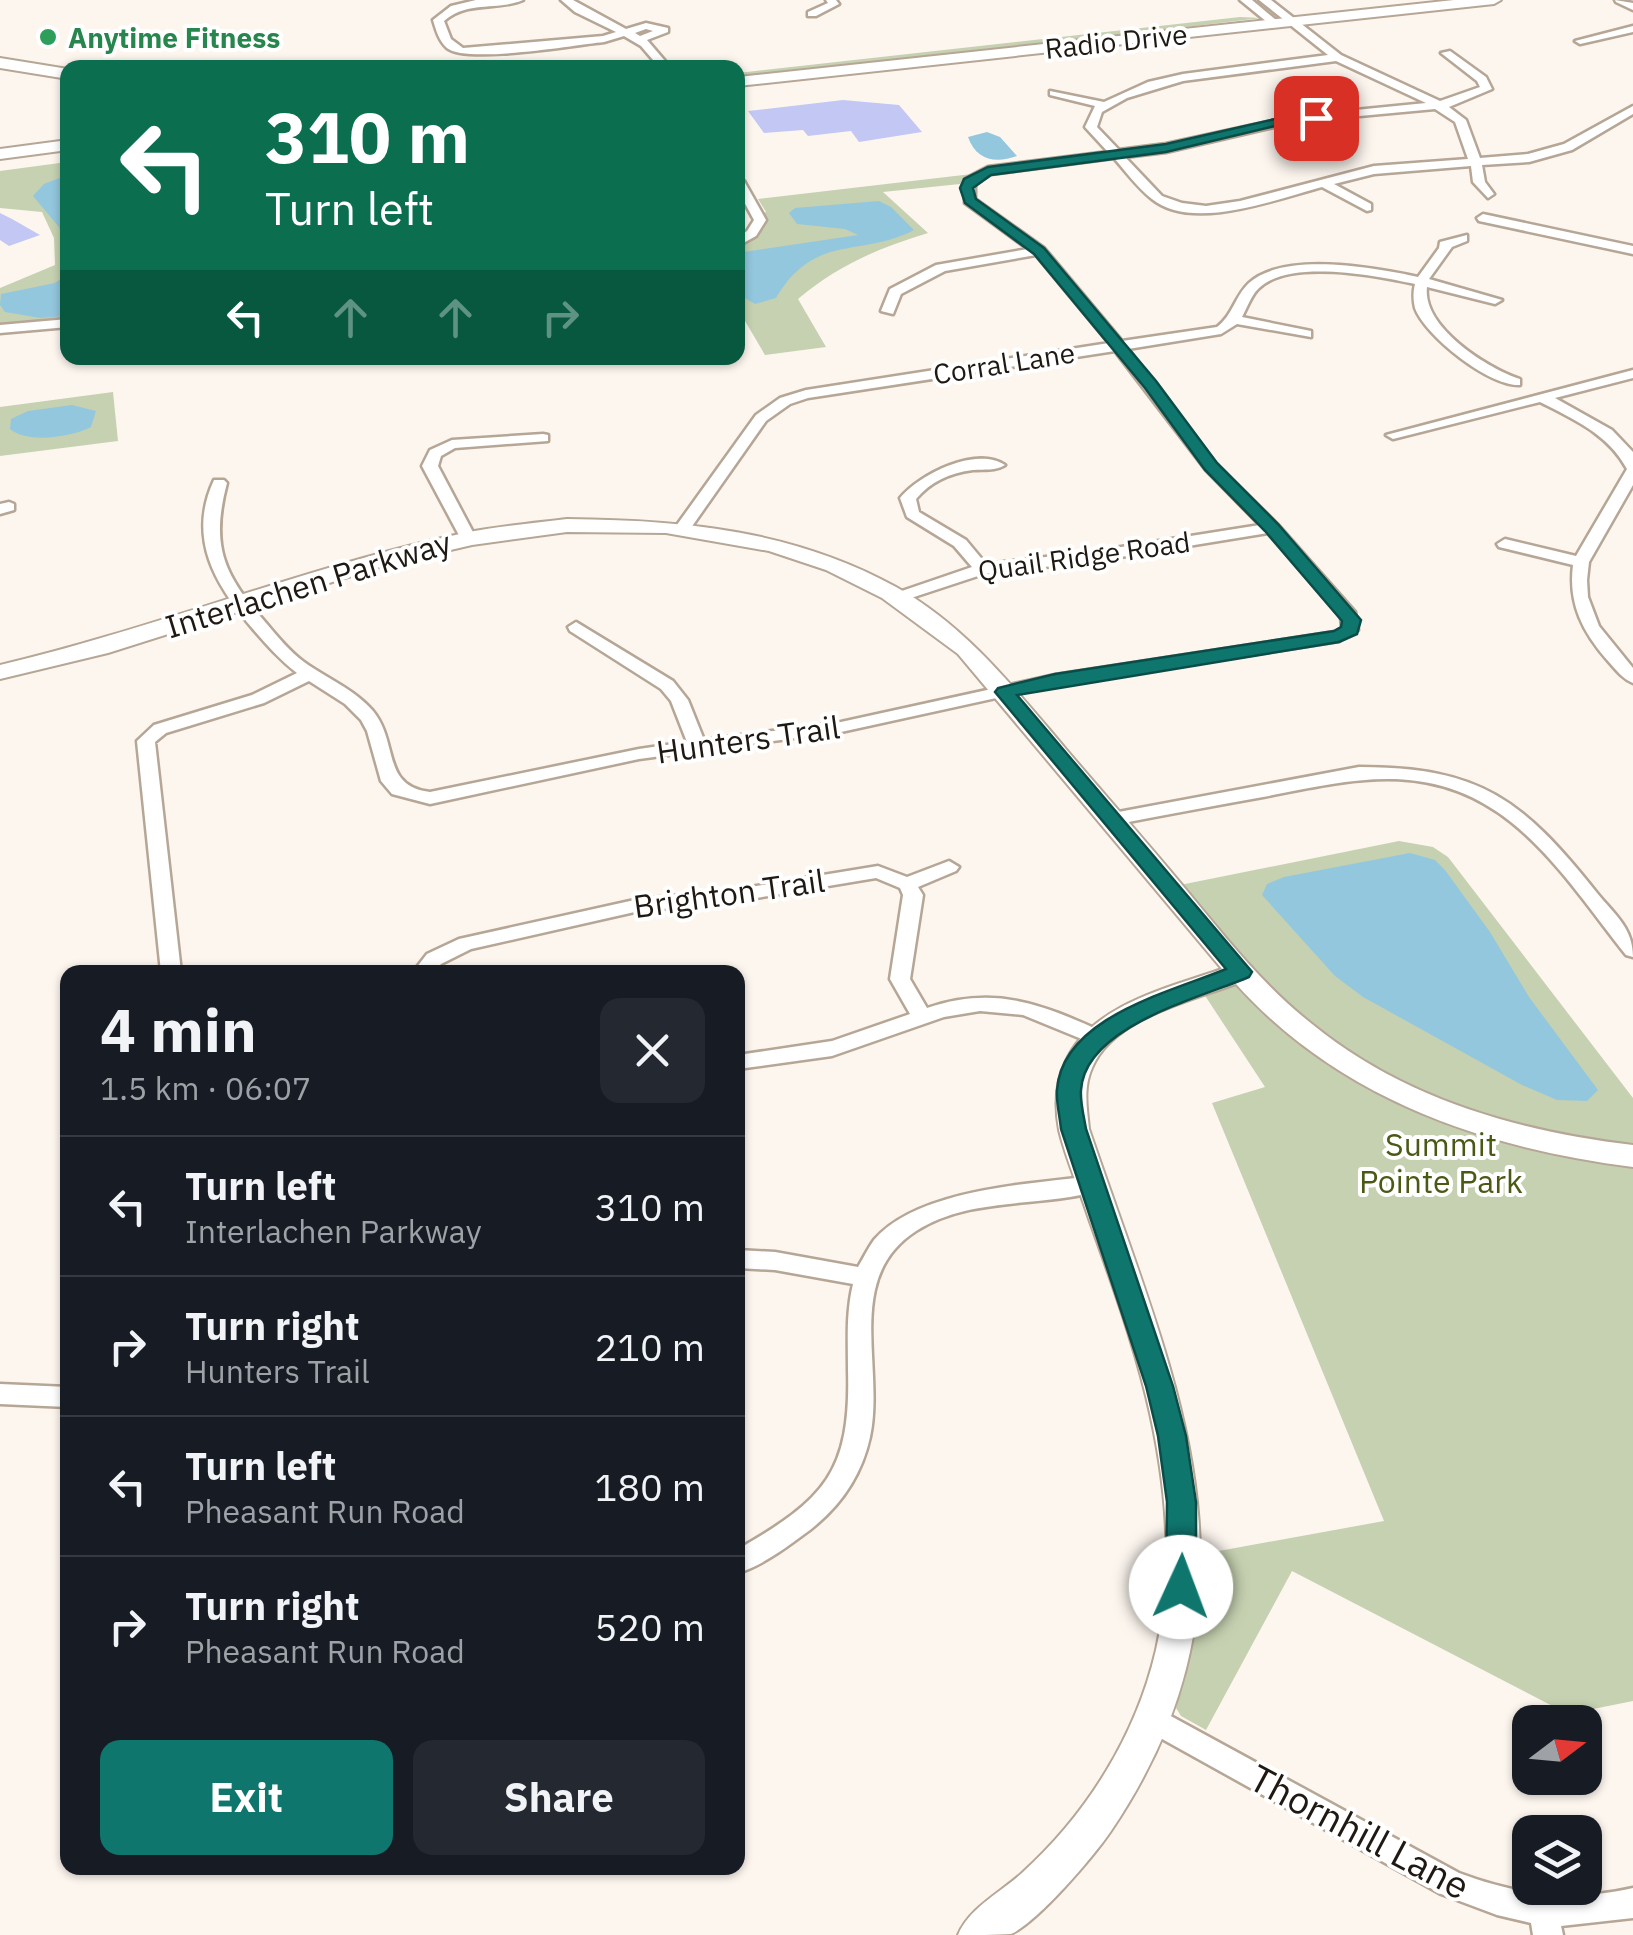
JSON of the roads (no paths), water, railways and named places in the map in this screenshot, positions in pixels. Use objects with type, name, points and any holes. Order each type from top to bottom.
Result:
[{"type":"street","points":[[518,0],[448,10],[438,20],[447,45],[456,51],[470,52],[604,39],[646,26],[664,30],[641,38]]},
{"type":"street","points":[[566,0],[641,38],[661,60]]},
{"type":"street","points":[[812,14],[830,8],[832,0]]},
{"type":"street","points":[[1245,0],[1273,14],[1307,47],[1439,105],[1462,131],[1482,189],[1488,194],[1488,210],[1462,242],[1446,249],[1430,266],[1418,297],[1425,319],[1443,338],[1500,378],[1515,382],[1610,436],[1632,463],[1581,562],[1578,595],[1582,613],[1603,646],[1633,678]]},
{"type":"street","name":"Radio Drive","points":[[745,71],[1374,0]]},
{"type":"street","name":"Radio Drive","points":[[1273,14],[1494,0]]},
{"type":"street","points":[[1620,0],[1633,7]]},
{"type":"street","points":[[1580,41],[1633,28]]},
{"type":"street","points":[[1272,528],[1211,467],[1039,251],[970,200],[969,182],[988,172],[1187,144],[1275,122],[1439,105],[1486,89],[1482,80],[1446,52]]},
{"type":"street","points":[[1337,58],[1195,76],[1104,105],[1092,118],[1091,127],[1114,156],[1158,198],[1193,210],[1231,208],[1320,182],[1395,167],[1478,169],[1509,162],[1568,147],[1633,109]]},
{"type":"street","points":[[0,63],[60,73]]},
{"type":"street","points":[[1054,93],[1104,105]]},
{"type":"street","points":[[0,154],[60,146]]},
{"type":"street","points":[[0,166],[60,158]]},
{"type":"street","points":[[1320,182],[1367,206]]},
{"type":"street","points":[[745,193],[760,220],[745,238]]},
{"type":"street","points":[[1484,218],[1633,250]]},
{"type":"street","points":[[888,312],[895,292],[941,268],[1039,251]]},
{"type":"street","points":[[1306,334],[1234,320],[1257,282],[1293,270],[1343,272],[1422,283],[1495,300]]},
{"type":"street","name":"Corral Lane","points":[[682,529],[761,418],[786,401],[828,389],[1212,332],[1234,320]]},
{"type":"street","points":[[0,329],[60,324]]},
{"type":"street","points":[[1393,435],[1633,374]]},
{"type":"street","points":[[466,536],[430,466],[434,452],[452,444],[543,438]]},
{"type":"street","points":[[982,568],[960,543],[912,514],[908,498],[926,479],[942,472],[997,464]]},
{"type":"street","name":"Hunters Trail","points":[[218,483],[209,518],[214,561],[223,583],[277,648],[368,716],[380,742],[390,782],[396,792],[413,798],[430,798],[639,754],[840,728],[1055,680],[1339,636],[1350,630],[1349,616],[1272,528]]},
{"type":"street","name":"Interlachen Parkway","points":[[0,672],[57,660],[400,552],[466,536],[575,524],[682,529],[724,534],[799,552],[899,597],[944,627],[1265,999],[1332,1054],[1419,1102],[1583,1152],[1633,1156]]},
{"type":"street","name":"Quail Ridge Road","points":[[899,597],[982,568],[1096,556],[1272,528]]},
{"type":"street","points":[[1504,544],[1581,562]]},
{"type":"street","points":[[576,627],[667,684],[679,700],[698,746]]},
{"type":"street","name":"Interlachen Parkway","points":[[0,656],[131,636]]},
{"type":"street","points":[[170,965],[146,741],[160,729],[258,700],[310,674]]},
{"type":"street","points":[[1113,819],[1359,773],[1457,772],[1515,812],[1633,950]]},
{"type":"street","points":[[920,1014],[900,980],[914,908],[913,895],[906,884],[949,867]]},
{"type":"street","name":"Brighton Trail","points":[[426,961],[466,944],[640,905],[726,897],[878,872],[906,884]]},
{"type":"street","points":[[978,1935],[1041,1884],[1079,1845],[1119,1790],[1156,1722],[1172,1663],[1179,1612],[1183,1542],[1180,1489],[1160,1386],[1068,1100],[1075,1066],[1096,1037],[1122,1020],[1241,972]]},
{"type":"street","points":[[745,1061],[846,1045],[920,1014],[960,1005],[1001,1004],[1040,1013],[1096,1037]]},
{"type":"street","points":[[745,1558],[791,1531],[814,1512],[849,1467],[863,1418],[863,1277],[885,1242],[926,1216],[1092,1184]]},
{"type":"street","points":[[745,1260],[863,1277]]},
{"type":"street","points":[[0,1394],[60,1398]]},
{"type":"street","name":"Thornhill Lane","points":[[1156,1722],[1451,1884],[1546,1924],[1633,1904]]},
{"type":"water","points":[[987,132],[1000,137],[1017,156],[994,160],[976,151],[968,137]]},
{"type":"water","points":[[60,178],[60,230],[33,196],[44,184]]},
{"type":"water","points":[[879,201],[891,207],[914,230],[823,255],[791,277],[776,298],[755,304],[745,298],[745,252],[858,235],[845,229],[797,224],[789,213],[795,208]]},
{"type":"water","points":[[60,280],[60,317],[40,318],[5,312],[0,305],[1,294]]},
{"type":"water","points":[[72,405],[96,411],[91,427],[50,437],[27,436],[10,429],[11,419],[28,411]]},
{"type":"water","points":[[1410,853],[1435,860],[1490,932],[1529,997],[1598,1090],[1587,1101],[1557,1100],[1522,1085],[1363,997],[1335,976],[1262,895],[1267,884],[1284,877]]},
{"type":"place","name":"Anytime Fitness","points":[[48,37]]},
{"type":"park label","name":"Summit Pointe Park","points":[[1441,1162]]}]
